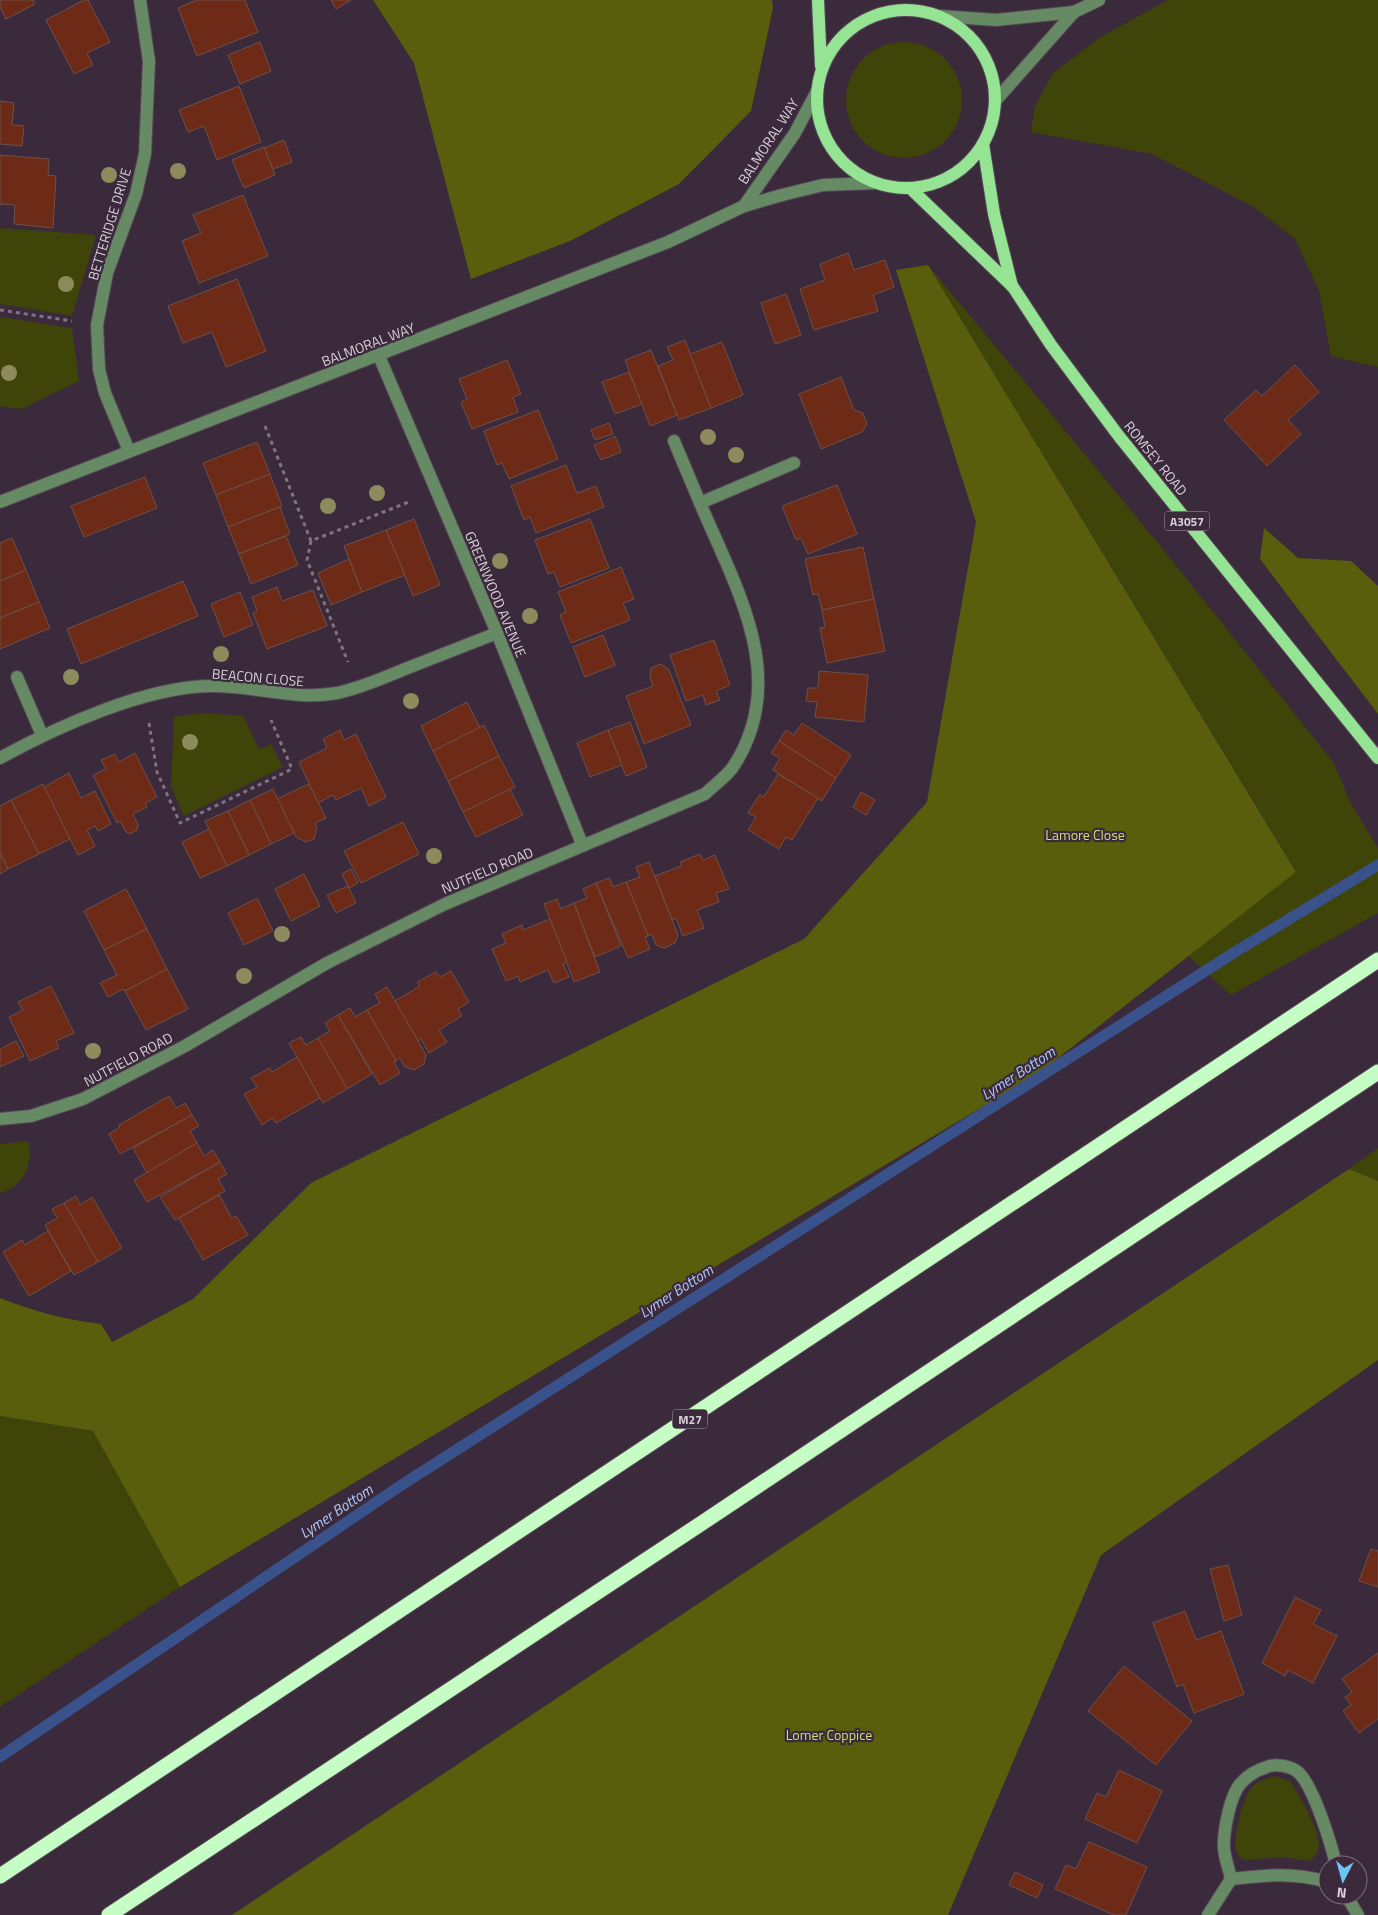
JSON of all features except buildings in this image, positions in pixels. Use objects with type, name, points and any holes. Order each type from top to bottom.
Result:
[{"type":"highway","name":"M27","points":[[0,1876],[1378,960]]},
{"type":"highway","points":[[109,1915],[702,1523],[1378,1072]]},
{"type":"main road","points":[[818,0],[821,72],[817,91],[817,108],[826,140],[847,165],[876,183],[910,188],[925,186],[952,175],[964,167],[984,144],[992,122],[996,100],[992,74],[980,50],[963,30],[940,16],[919,10],[879,14],[854,26],[834,46],[821,72]]},
{"type":"main road","points":[[894,0],[907,10]]},
{"type":"main road","name":"ROMSEY ROAD","points":[[984,144],[994,214],[1013,287]]},
{"type":"main road","name":"ROMSEY ROAD","points":[[910,188],[1013,287],[1051,345],[1118,435],[1375,753]]},
{"type":"street","name":"BETTERIDGE DRIVE","points":[[129,451],[105,393],[100,369],[97,325],[107,274],[136,194],[145,154],[149,61],[140,0]]},
{"type":"street","points":[[940,16],[996,20],[1074,12],[1098,0]]},
{"type":"street","points":[[996,100],[1074,12]]},
{"type":"street","name":"BALMORAL WAY","points":[[744,206],[795,133],[817,91]]},
{"type":"street","name":"BALMORAL WAY","points":[[0,502],[668,242],[744,206],[823,185],[876,183]]},
{"type":"street","name":"GREENWOOD AVENUE","points":[[379,356],[435,492],[497,633],[582,844]]},
{"type":"street","name":"NUTFIELD ROAD","points":[[0,1119],[31,1116],[83,1099],[185,1046],[327,963],[445,904],[582,844],[705,794],[732,769],[748,740],[757,705],[759,670],[749,620],[674,441]]},
{"type":"street","points":[[700,503],[794,463]]},
{"type":"street","name":"BEACON CLOSE","points":[[0,758],[42,735],[145,697],[176,689],[211,686],[308,697],[358,687],[497,633]]},
{"type":"street","points":[[17,677],[42,735]]},
{"type":"street","points":[[1208,1915],[1231,1879],[1224,1848],[1228,1814],[1240,1784],[1253,1772],[1271,1765],[1285,1766],[1299,1772],[1311,1793],[1333,1855]]},
{"type":"street","points":[[1231,1879],[1272,1873],[1308,1876],[1318,1879]]},
{"type":"path","points":[[0,310],[97,325]]},
{"type":"path","points":[[256,403],[311,541],[307,560],[358,687]]},
{"type":"path","points":[[311,541],[435,492]]},
{"type":"path","points":[[145,697],[157,772],[180,823],[292,769],[258,692]]},
{"type":"green space","points":[[373,0],[772,0],[773,8],[751,111],[679,184],[570,241],[471,279],[414,63]]},
{"type":"green space","points":[[1168,0],[1378,0],[1378,367],[1331,356],[1319,291],[1295,239],[1254,207],[1152,154],[1031,132],[1035,106],[1053,73],[1099,38]]},
{"type":"green space","points":[[904,42],[926,46],[945,59],[958,78],[962,100],[958,122],[945,141],[926,154],[904,158],[882,154],[863,141],[850,122],[846,100],[850,78],[863,59],[882,46]]},
{"type":"green space","points":[[0,228],[96,235],[72,316],[0,304]]},
{"type":"green space","points":[[928,265],[1158,543],[1334,763],[1350,802],[1378,848],[1378,913],[1231,995],[1188,956],[1296,871]]},
{"type":"green space","name":"Lamore Close","points":[[928,265],[1296,872],[1039,1073],[180,1587],[93,1431],[0,1416],[0,1298],[50,1314],[101,1324],[112,1342],[193,1299],[311,1183],[804,939],[927,802],[976,522],[896,270]]},
{"type":"green space","points":[[0,317],[72,328],[79,381],[21,409],[0,406]]},
{"type":"green space","points":[[1264,528],[1298,558],[1351,561],[1378,586],[1378,714],[1260,559]]},
{"type":"green space","points":[[202,713],[243,716],[259,749],[271,744],[283,767],[184,816],[171,787],[174,717]]},
{"type":"green space","points":[[28,1141],[29,1158],[25,1173],[15,1186],[0,1193],[0,1144]]},
{"type":"green space","points":[[1378,1148],[1378,1181],[1349,1169]]},
{"type":"green space","name":"Lomer Coppice","points":[[1349,1169],[1378,1181],[1378,1360],[1101,1555],[948,1915],[232,1915]]},
{"type":"green space","points":[[0,1416],[93,1431],[180,1587],[0,1707]]},
{"type":"green space","points":[[1274,1776],[1290,1781],[1313,1822],[1319,1849],[1316,1855],[1308,1861],[1283,1857],[1244,1860],[1236,1851],[1235,1845],[1240,1817],[1249,1791],[1258,1782]]},
{"type":"waterway","name":"Lymer Bottom","points":[[0,1757],[400,1486],[1235,952],[1378,865]]}]
